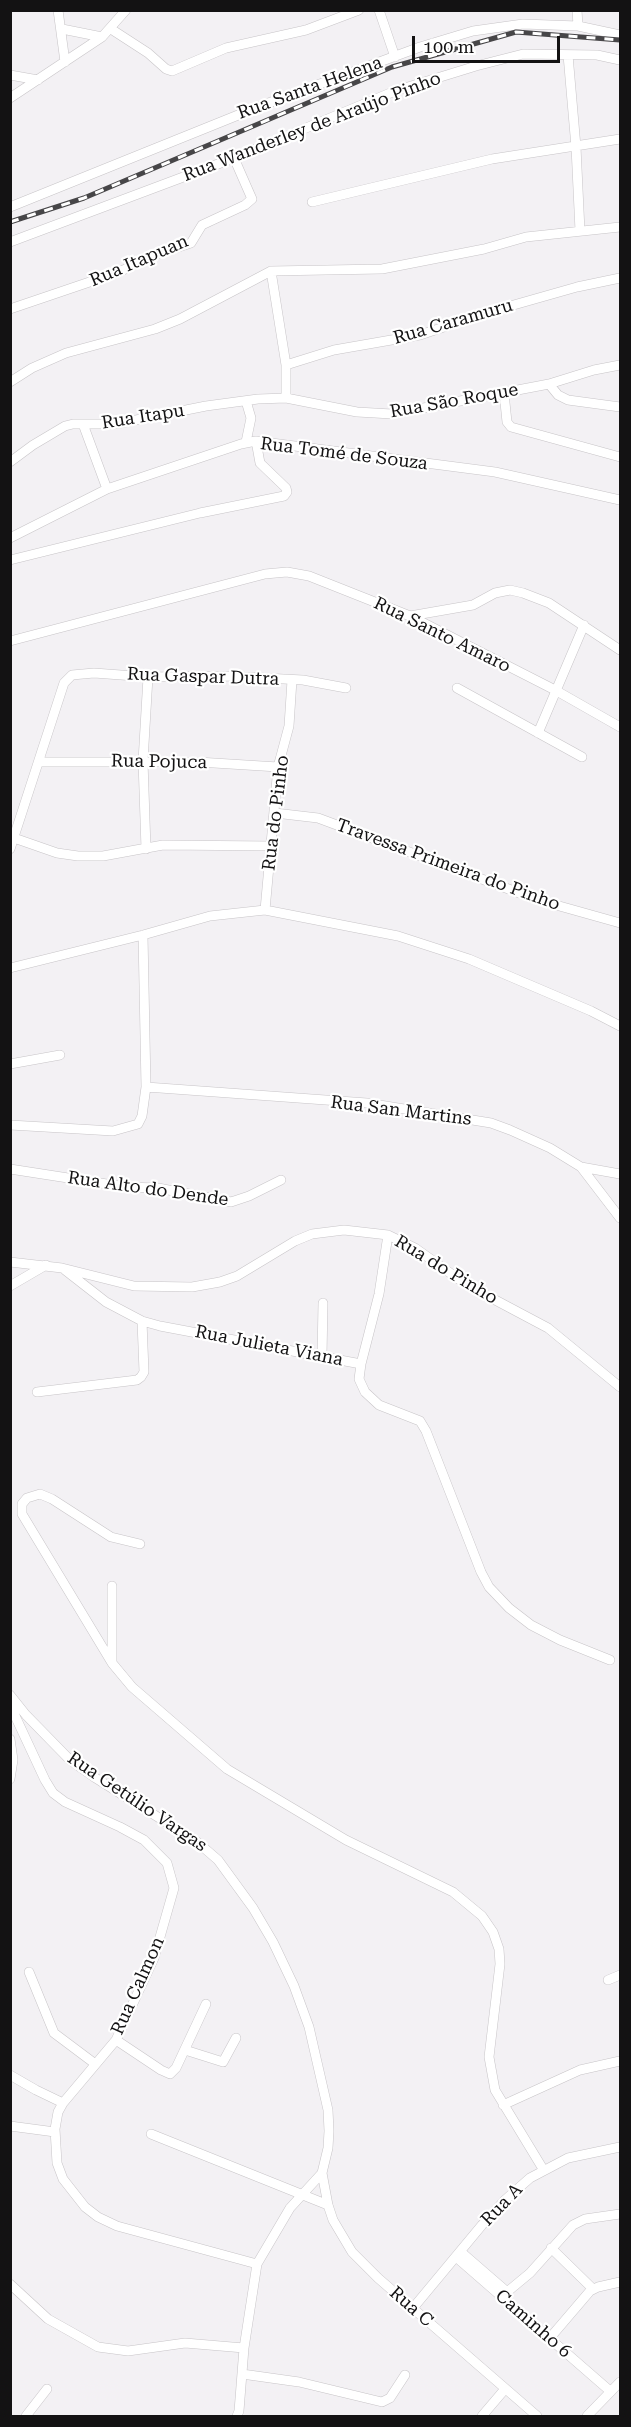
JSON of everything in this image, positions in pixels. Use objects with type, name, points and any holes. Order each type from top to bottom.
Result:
[{"type":"street","points":[[58,10],[65,62]]},
{"type":"street","points":[[10,99],[102,37],[126,10]]},
{"type":"street","points":[[111,29],[139,46],[169,71],[226,48],[306,30],[359,10]]},
{"type":"street","points":[[379,10],[395,57]]},
{"type":"street","points":[[577,10],[578,26]]},
{"type":"street","name":"Rua Santa Helena","points":[[10,207],[252,109],[395,57],[473,32],[523,24],[578,26],[621,35]]},
{"type":"street","points":[[62,29],[102,37]]},
{"type":"street","name":"Rua Wanderley de Araújo Pinho","points":[[10,242],[234,158],[395,91],[476,66],[523,54],[597,55],[621,60]]},
{"type":"street","points":[[568,55],[580,231]]},
{"type":"street","points":[[10,75],[38,80]]},
{"type":"street","points":[[312,202],[492,159],[621,139]]},
{"type":"street","name":"Rua Itapuan","points":[[10,309],[120,272],[157,254],[191,243],[202,225],[244,205],[253,198],[249,197],[234,158]]},
{"type":"street","points":[[10,382],[32,368],[66,353],[155,329],[180,319],[271,271],[382,270],[484,249],[526,237],[621,227]]},
{"type":"street","points":[[271,271],[286,365],[286,399]]},
{"type":"street","name":"Rua Caramuru","points":[[286,365],[334,350],[420,334],[577,287],[621,278]]},
{"type":"street","name":"Rua São Roque","points":[[286,399],[357,412],[392,414],[549,384],[594,370],[621,365]]},
{"type":"street","points":[[549,384],[558,395],[568,400],[621,407]]},
{"type":"street","points":[[504,393],[507,422],[512,427],[621,457]]},
{"type":"street","name":"Rua Itapu","points":[[10,462],[65,426],[116,424],[246,401],[286,399]]},
{"type":"street","points":[[10,560],[200,513],[284,496],[287,492],[286,488],[260,463],[251,442],[251,418],[246,401]]},
{"type":"street","points":[[83,424],[107,489]]},
{"type":"street","name":"Rua Tomé de Souza","points":[[10,538],[107,489],[251,442],[495,472],[621,500]]},
{"type":"street","name":"Rua Santo Amaro","points":[[10,641],[277,572],[309,576],[410,616],[555,690],[621,727]]},
{"type":"street","points":[[410,616],[473,604],[495,593],[510,590],[549,603],[621,650]]},
{"type":"street","points":[[538,733],[584,625]]},
{"type":"street","name":"Rua Gaspar Dutra","points":[[39,762],[64,683],[68,677],[79,674],[148,677],[226,676],[314,681],[346,688]]},
{"type":"street","points":[[146,849],[143,761],[148,677]]},
{"type":"street","name":"Rua do Pinho","points":[[265,910],[278,767],[290,726],[292,680]]},
{"type":"street","points":[[457,688],[582,757]]},
{"type":"street","name":"Rua Pojuca","points":[[39,762],[143,761],[278,767]]},
{"type":"street","points":[[10,849],[39,762]]},
{"type":"street","name":"Travessa Primeira do Pinho","points":[[275,813],[318,818],[538,900],[621,923]]},
{"type":"street","points":[[14,838],[57,853],[103,856],[173,845],[272,846]]},
{"type":"street","points":[[10,968],[210,916],[265,910],[398,936],[469,959],[621,1026]]},
{"type":"street","points":[[10,1125],[113,1131],[138,1124],[142,1116],[146,1087],[143,935]]},
{"type":"street","points":[[10,1064],[60,1055]]},
{"type":"street","name":"Rua San Martins","points":[[146,1087],[367,1103],[472,1119],[510,1130],[550,1148],[581,1167],[621,1218]]},
{"type":"street","points":[[581,1167],[621,1174]]},
{"type":"street","name":"Rua Alto do Dende","points":[[10,1169],[126,1187],[158,1188],[231,1202],[249,1196],[280,1180]]},
{"type":"street","name":"Rua do Pinho","points":[[10,1262],[62,1268],[134,1286],[192,1287],[237,1276],[290,1244],[312,1234],[344,1230],[388,1235],[415,1248],[467,1285],[548,1328],[621,1387]]},
{"type":"street","name":"Rua Julieta Viana","points":[[62,1268],[106,1302],[142,1321],[362,1364],[378,1294],[388,1235]]},
{"type":"street","points":[[10,1286],[46,1265]]},
{"type":"street","points":[[322,1356],[323,1303]]},
{"type":"street","points":[[37,1392],[137,1380],[144,1372],[142,1321]]},
{"type":"street","points":[[362,1364],[359,1379],[365,1392],[379,1405],[420,1421],[426,1431],[481,1572],[489,1587],[509,1608],[531,1625],[560,1640],[610,1660]]},
{"type":"street","points":[[140,1544],[111,1537],[40,1494],[27,1498],[22,1504],[22,1514],[112,1664],[132,1687],[227,1769],[346,1840],[453,1892],[482,1916],[493,1932],[499,1949],[500,1964],[489,2057],[495,2091],[543,2169]]},
{"type":"street","points":[[112,1586],[112,1664]]},
{"type":"street","name":"Rua Getúlio Vargas","points":[[10,1695],[70,1760],[94,1778],[207,1850],[218,1860],[253,1908],[282,1962],[309,2027],[329,2120],[328,2148],[322,2173]]},
{"type":"street","name":"Rua Calmon","points":[[10,1705],[53,1793],[65,1802],[144,1840],[166,1863],[172,1876],[173,1897],[154,1958],[116,2040],[94,2063],[58,2112],[55,2133],[57,2163],[63,2179],[85,2207],[98,2217],[117,2226],[257,2264]]},
{"type":"street","points":[[10,1738],[13,1760],[10,1779]]},
{"type":"street","points":[[29,1972],[54,2033],[94,2063]]},
{"type":"street","points":[[608,1980],[621,1975]]},
{"type":"street","points":[[116,2040],[166,2073],[170,2073],[176,2068],[206,2004]]},
{"type":"street","points":[[185,2050],[223,2062],[236,2038]]},
{"type":"street","points":[[503,2104],[580,2070],[621,2061]]},
{"type":"street","points":[[10,2074],[63,2103]]},
{"type":"street","points":[[10,2126],[55,2133]]},
{"type":"street","points":[[151,2134],[328,2205]]},
{"type":"street","name":"Rua A","points":[[413,2308],[505,2200],[530,2178],[543,2169],[568,2158],[621,2147]]},
{"type":"street","points":[[237,2416],[244,2348],[257,2264],[273,2232],[302,2193],[322,2173]]},
{"type":"street","name":"Rua C","points":[[322,2173],[328,2205],[341,2236],[352,2252],[537,2416]]},
{"type":"street","points":[[504,2294],[530,2273],[551,2248],[580,2221],[621,2214]]},
{"type":"street","points":[[551,2248],[593,2289]]},
{"type":"street","name":"Caminho 6","points":[[458,2254],[504,2294],[549,2339],[610,2391]]},
{"type":"street","points":[[549,2339],[593,2289],[621,2282]]},
{"type":"street","points":[[10,2284],[48,2319],[98,2347],[128,2352],[185,2343],[244,2348]]},
{"type":"street","points":[[242,2374],[299,2382],[382,2402],[390,2398],[405,2375]]},
{"type":"street","points":[[587,2416],[621,2382]]},
{"type":"street","points":[[27,2416],[47,2389]]},
{"type":"street","points":[[482,2416],[505,2389]]},
{"type":"railway","points":[[10,222],[84,198],[392,67],[516,32],[620,40]]}]
